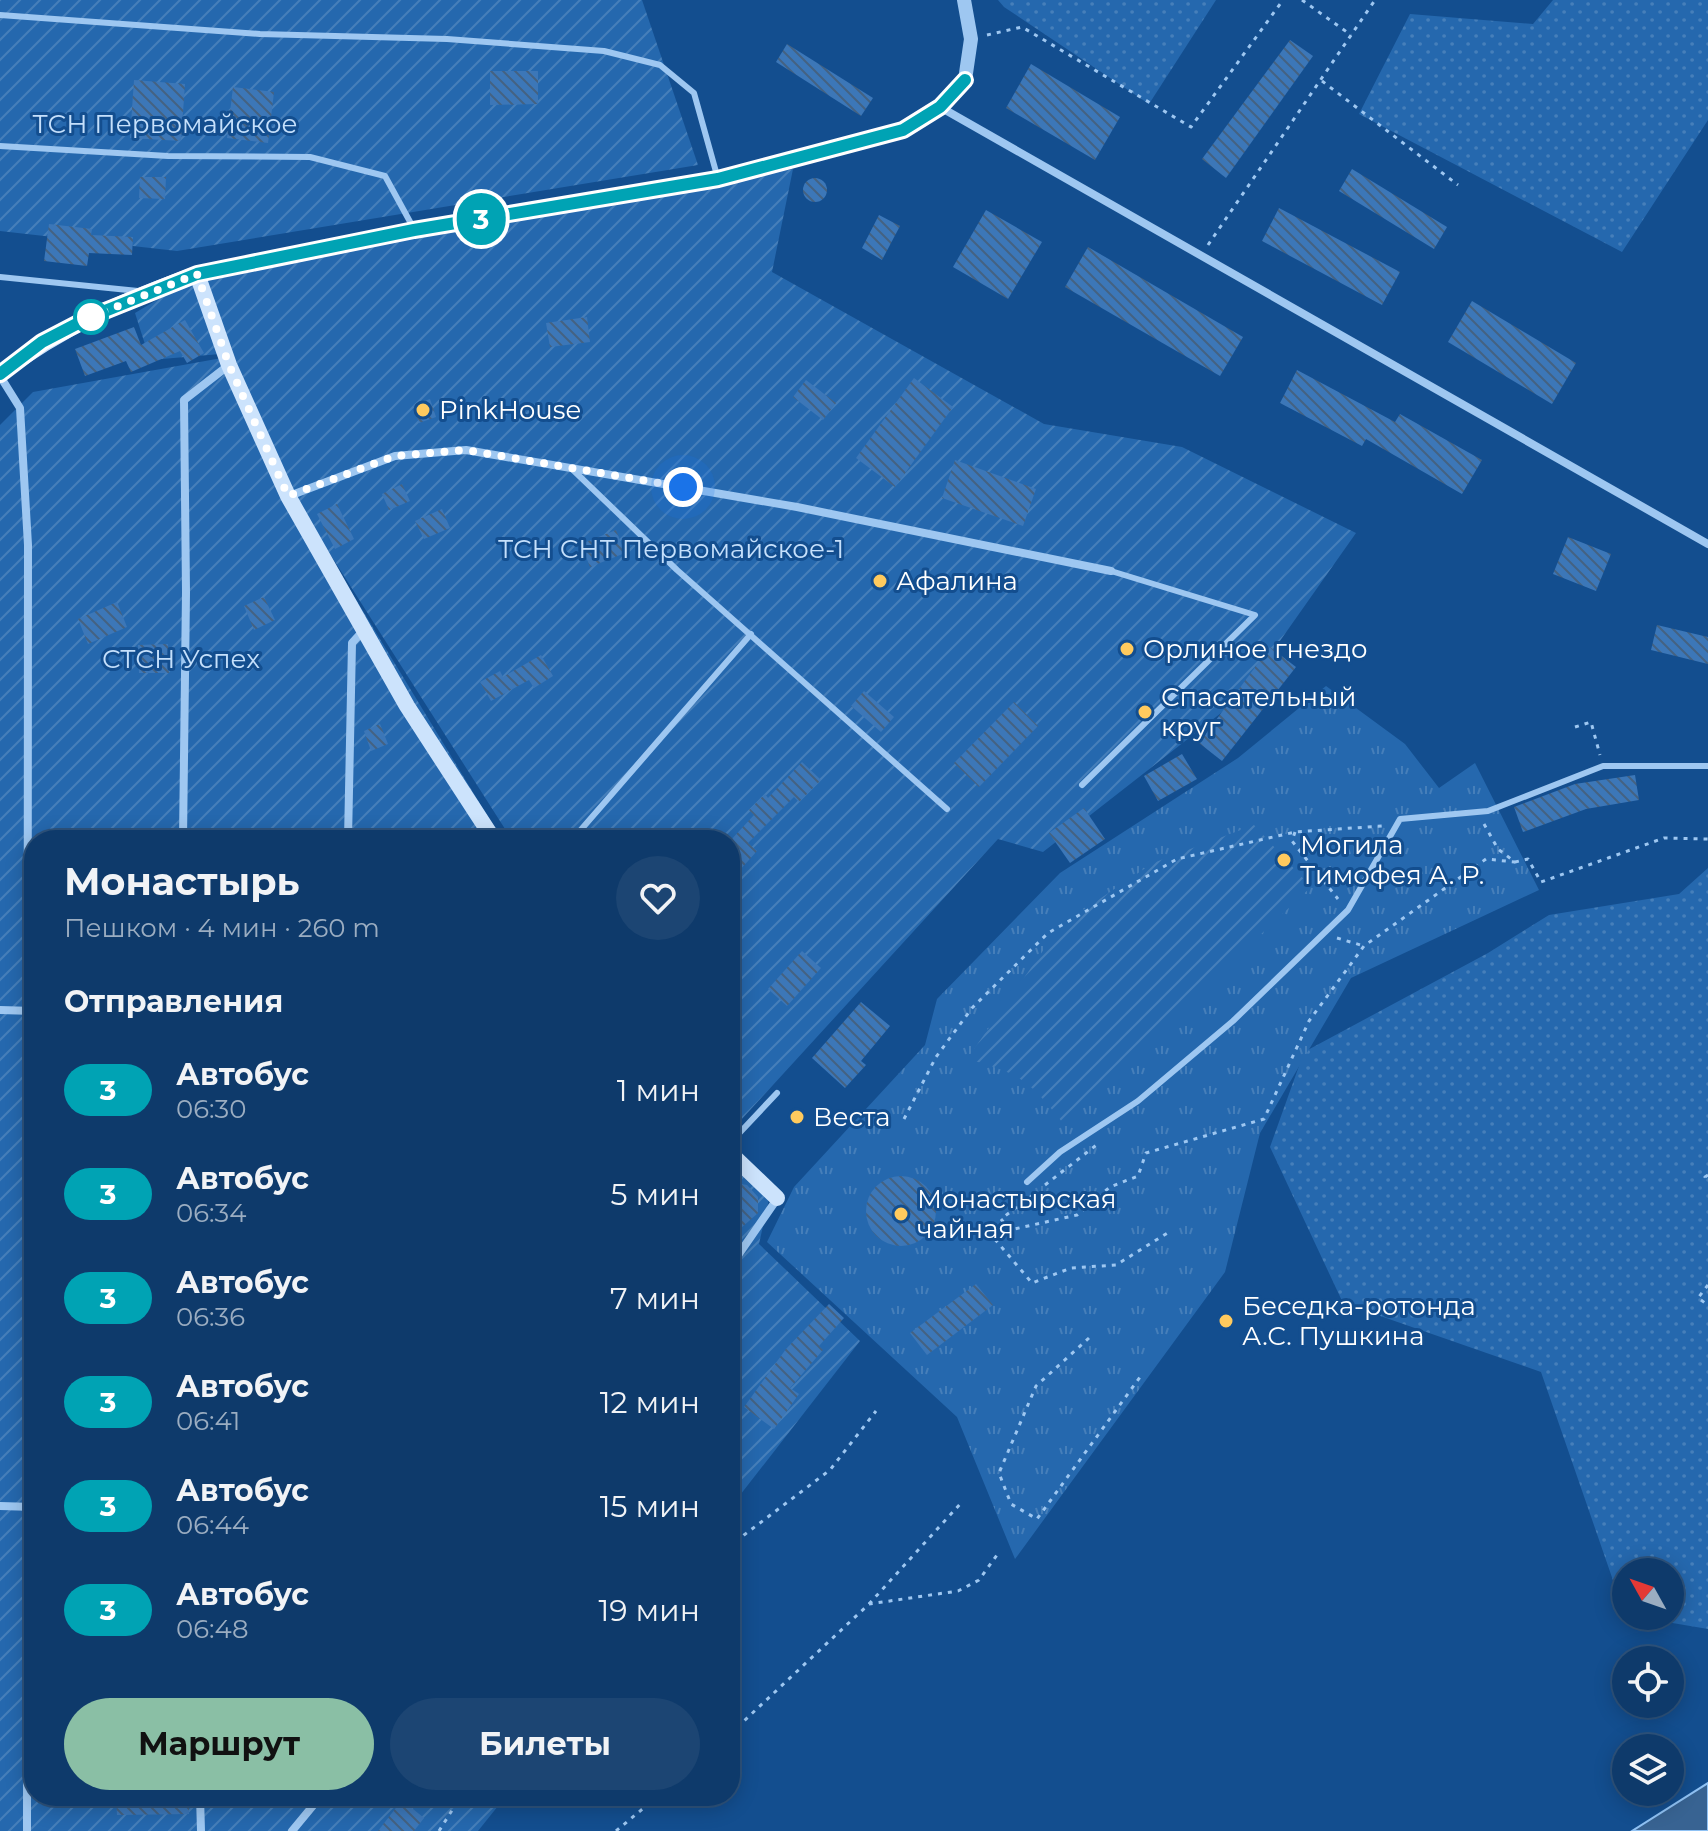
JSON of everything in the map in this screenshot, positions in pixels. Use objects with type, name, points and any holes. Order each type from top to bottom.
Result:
[{"type":"main road","points":[[0,375],[42,342],[146,292],[197,274],[229,365],[288,496],[407,706],[488,830]]},
{"type":"main road","points":[[740,1163],[777,1198]]},
{"type":"street","points":[[197,274],[414,230],[718,179],[903,130],[940,107],[965,80],[971,39],[964,0]]},
{"type":"street","points":[[940,107],[1708,544]]},
{"type":"street","points":[[183,830],[184,400],[229,365]]},
{"type":"street","points":[[0,375],[20,408],[28,545],[30,830]]},
{"type":"street","points":[[288,496],[395,456],[466,450],[797,507],[1111,571]]},
{"type":"street","points":[[348,830],[352,643],[364,630]]},
{"type":"street","points":[[0,1010],[24,1011]]},
{"type":"street","points":[[740,1252],[777,1198]]},
{"type":"street","points":[[0,1506],[24,1507]]},
{"type":"street","points":[[27,1806],[27,1831]]},
{"type":"street","points":[[200,1806],[201,1831]]},
{"type":"street","points":[[292,1831],[313,1806]]},
{"type":"lane","points":[[0,15],[260,34],[447,39],[604,51],[660,65],[694,93],[718,179]]},
{"type":"lane","points":[[0,146],[168,156],[310,157],[385,176],[414,230]]},
{"type":"lane","points":[[0,277],[146,292]]},
{"type":"lane","points":[[570,467],[947,809]]},
{"type":"lane","points":[[1082,785],[1255,615],[1111,571]]},
{"type":"lane","points":[[581,830],[751,634]]},
{"type":"lane","points":[[1027,1182],[1060,1152],[1138,1101],[1233,1021],[1348,910],[1400,819],[1478,812],[1504,806],[1603,766],[1708,766]]},
{"type":"lane","points":[[740,1132],[777,1093]]},
{"type":"path","points":[[971,39],[1022,27],[1191,127],[1283,0]]},
{"type":"path","points":[[1302,0],[1351,35]]},
{"type":"path","points":[[1202,255],[1375,0]]},
{"type":"path","points":[[1322,81],[1458,185]]},
{"type":"path","points":[[1575,727],[1591,722],[1603,766]]},
{"type":"path","points":[[1478,812],[1498,849],[1515,862]]},
{"type":"path","points":[[904,1119],[936,1057],[972,1008],[1048,933],[1177,859],[1295,832],[1398,825]]},
{"type":"path","points":[[1295,832],[1292,841],[1348,910]]},
{"type":"path","points":[[1108,1137],[1001,1219],[1010,1230],[1077,1215],[1110,1187],[1138,1176],[1146,1153],[1264,1119],[1309,1021],[1364,946],[1486,859],[1515,862],[1528,859],[1541,882],[1664,838],[1708,839]]},
{"type":"path","points":[[1335,938],[1364,946]]},
{"type":"path","points":[[982,1224],[1032,1283],[1071,1268],[1116,1265],[1169,1232]]},
{"type":"path","points":[[1708,1285],[1698,1298],[1708,1305]]},
{"type":"path","points":[[1089,1338],[1036,1386],[999,1473],[1011,1504],[1037,1519],[1143,1373]]},
{"type":"path","points":[[740,1539],[830,1470],[876,1411]]},
{"type":"path","points":[[740,1725],[869,1604],[961,1503]]},
{"type":"path","points":[[869,1604],[958,1591],[979,1580],[997,1555]]},
{"type":"path","points":[[439,1831],[455,1806]]},
{"type":"path","points":[[616,1831],[646,1806]]},
{"type":"green space","name":"ТСН Первомайское","points":[[0,0],[642,0],[698,165],[177,251],[0,231]]},
{"type":"green space","points":[[998,0],[1216,0],[1149,104]]},
{"type":"green space","points":[[1553,0],[1708,0],[1708,120],[1622,252],[1359,114],[1410,14],[1533,24]]},
{"type":"green space","name":"ТСН СНТ Первомайское-1","points":[[793,169],[772,272],[1044,424],[1182,447],[1356,533],[1239,699],[1043,852],[998,839],[740,1121],[740,830],[506,830],[295,499],[496,830],[24,830],[24,1806],[498,1806],[478,1831],[0,1831],[0,425],[33,392],[233,356],[232,353],[150,360],[135,313],[185,283],[422,234]]},
{"type":"green space","points":[[1326,686],[1405,744],[1439,788],[1475,763],[1539,890],[1351,978],[1260,1133],[1225,1272],[1015,1559],[957,1417],[767,1242],[794,1187],[925,1045],[937,999],[1060,873],[1238,758]]},
{"type":"green space","points":[[1254,825],[1311,887],[1062,1122],[1041,1096],[1022,1080],[967,1059],[1061,925],[1153,863]]},
{"type":"green space","points":[[1708,868],[1708,1629],[1684,1625],[1684,1558],[1612,1558],[1612,1577],[1541,1372],[1343,1303],[1270,1147],[1304,1052],[1488,953],[1549,915],[1679,894]]},
{"type":"green space","points":[[740,1164],[769,1199],[759,1244],[860,1341],[740,1495]]},
{"type":"shaded area","points":[[1708,1783],[1708,1831],[1632,1831],[1672,1806],[1684,1806],[1684,1798]]},
{"type":"building","points":[[1290,40],[1313,56],[1226,178],[1202,159]]},
{"type":"building","points":[[787,44],[873,98],[861,116],[776,62]]},
{"type":"building","points":[[1031,64],[1120,117],[1095,160],[1006,108]]},
{"type":"building","points":[[490,71],[538,71],[538,104],[490,105]]},
{"type":"building","points":[[134,80],[185,84],[181,141],[130,138]]},
{"type":"building","points":[[233,87],[274,92],[268,143],[227,138]]},
{"type":"building","points":[[1352,169],[1447,227],[1434,249],[1339,191]]},
{"type":"building","points":[[140,177],[166,177],[165,199],[139,198]]},
{"type":"building","points":[[815,178],[824,181],[827,190],[824,199],[815,202],[806,199],[803,190],[806,181]]},
{"type":"building","points":[[1279,208],[1400,272],[1382,305],[1262,241]]},
{"type":"building","points":[[986,210],[1042,242],[1008,299],[953,267]]},
{"type":"building","points":[[879,215],[900,226],[882,260],[862,248]]},
{"type":"building","points":[[49,224],[92,229],[91,235],[133,237],[132,255],[89,253],[87,266],[44,261]]},
{"type":"building","points":[[1088,247],[1243,337],[1220,376],[1065,287]]},
{"type":"building","points":[[1472,301],[1576,363],[1552,404],[1448,342]]},
{"type":"building","points":[[587,317],[590,342],[550,347],[546,323]]},
{"type":"building","points":[[185,320],[204,353],[187,363],[180,351],[131,372],[126,361],[85,376],[75,349],[134,327],[141,345]]},
{"type":"building","points":[[1297,370],[1395,422],[1400,414],[1482,460],[1462,494],[1366,439],[1362,446],[1280,403]]},
{"type":"building","points":[[914,378],[953,407],[895,487],[856,458]]},
{"type":"building","points":[[806,380],[836,403],[823,420],[793,397]]},
{"type":"building","points":[[430,399],[436,417],[419,423],[413,405]]},
{"type":"building","points":[[955,460],[1036,489],[1023,526],[942,498]]},
{"type":"building","points":[[402,484],[410,501],[389,510],[382,494]]},
{"type":"building","points":[[337,504],[354,539],[335,549],[317,514]]},
{"type":"building","points":[[442,509],[450,528],[424,539],[415,521]]},
{"type":"building","points":[[616,530],[625,553],[590,567],[581,544]]},
{"type":"building","points":[[1568,537],[1611,554],[1596,591],[1553,574]]},
{"type":"building","points":[[264,597],[275,620],[254,630],[244,606]]},
{"type":"building","points":[[117,602],[127,627],[88,644],[78,619]]},
{"type":"building","points":[[1657,625],[1708,637],[1708,664],[1651,650]]},
{"type":"building","points":[[168,644],[169,673],[139,673],[138,645]]},
{"type":"building","points":[[1270,647],[1296,667],[1222,761],[1199,743]]},
{"type":"building","points":[[541,655],[553,676],[534,688],[529,680],[491,701],[480,682],[500,671],[503,677]]},
{"type":"building","points":[[864,691],[894,717],[881,732],[851,706]]},
{"type":"building","points":[[1014,702],[1038,726],[979,787],[954,763]]},
{"type":"building","points":[[380,724],[388,744],[371,751],[364,731]]},
{"type":"building","points":[[1182,754],[1197,779],[1158,801],[1144,776]]},
{"type":"building","points":[[802,762],[821,780],[799,802],[794,797],[748,843],[757,851],[740,870],[740,830],[754,815],[749,810],[765,794],[768,798]]},
{"type":"building","points":[[1635,775],[1639,800],[1586,809],[1523,832],[1514,807],[1575,784]]},
{"type":"building","points":[[1084,808],[1105,839],[1070,863],[1049,833]]},
{"type":"building","points":[[802,951],[821,968],[787,1006],[768,989]]},
{"type":"building","points":[[861,1002],[890,1026],[861,1061],[866,1065],[845,1088],[812,1058]]},
{"type":"building","name":"Монастырская чайная","points":[[901,1176],[926,1186],[936,1211],[926,1236],[901,1246],[876,1236],[866,1211],[876,1186]]},
{"type":"building","points":[[740,1184],[747,1185],[758,1197],[758,1213],[741,1228]]},
{"type":"building","points":[[976,1284],[993,1305],[927,1355],[910,1333]]},
{"type":"building","points":[[829,1304],[844,1318],[819,1346],[823,1350],[790,1388],[799,1394],[774,1429],[744,1407],[786,1349]]},
{"type":"building","points":[[117,1806],[189,1806],[189,1814],[117,1815]]},
{"type":"building","points":[[397,1806],[409,1806],[424,1818],[414,1831],[378,1831]]},
{"type":"bus line","name":"3","points":[[0,374],[42,342],[90,317],[197,274],[414,230],[718,179],[903,130],[940,107],[965,80]]},
{"type":"place","name":"PinkHouse","points":[[423,410]]},
{"type":"place","name":"Афалина","points":[[880,581]]},
{"type":"place","name":"Орлиное гнездо","points":[[1127,649]]},
{"type":"place","name":"Спасательный круг","points":[[1145,712]]},
{"type":"place","name":"Могила Тимофея А. Р.","points":[[1284,860]]},
{"type":"place","name":"Веста","points":[[797,1117]]},
{"type":"place","name":"Монастырская чайная","points":[[901,1214]]},
{"type":"place","name":"Беседка-ротонда А.С. Пушкина","points":[[1226,1321]]},
{"type":"route","points":[[91,317],[146,292],[197,274],[229,365],[288,496],[395,456],[466,450],[683,487]]},
{"type":"park label","name":"СТСН Успех","points":[[181,659]]}]
